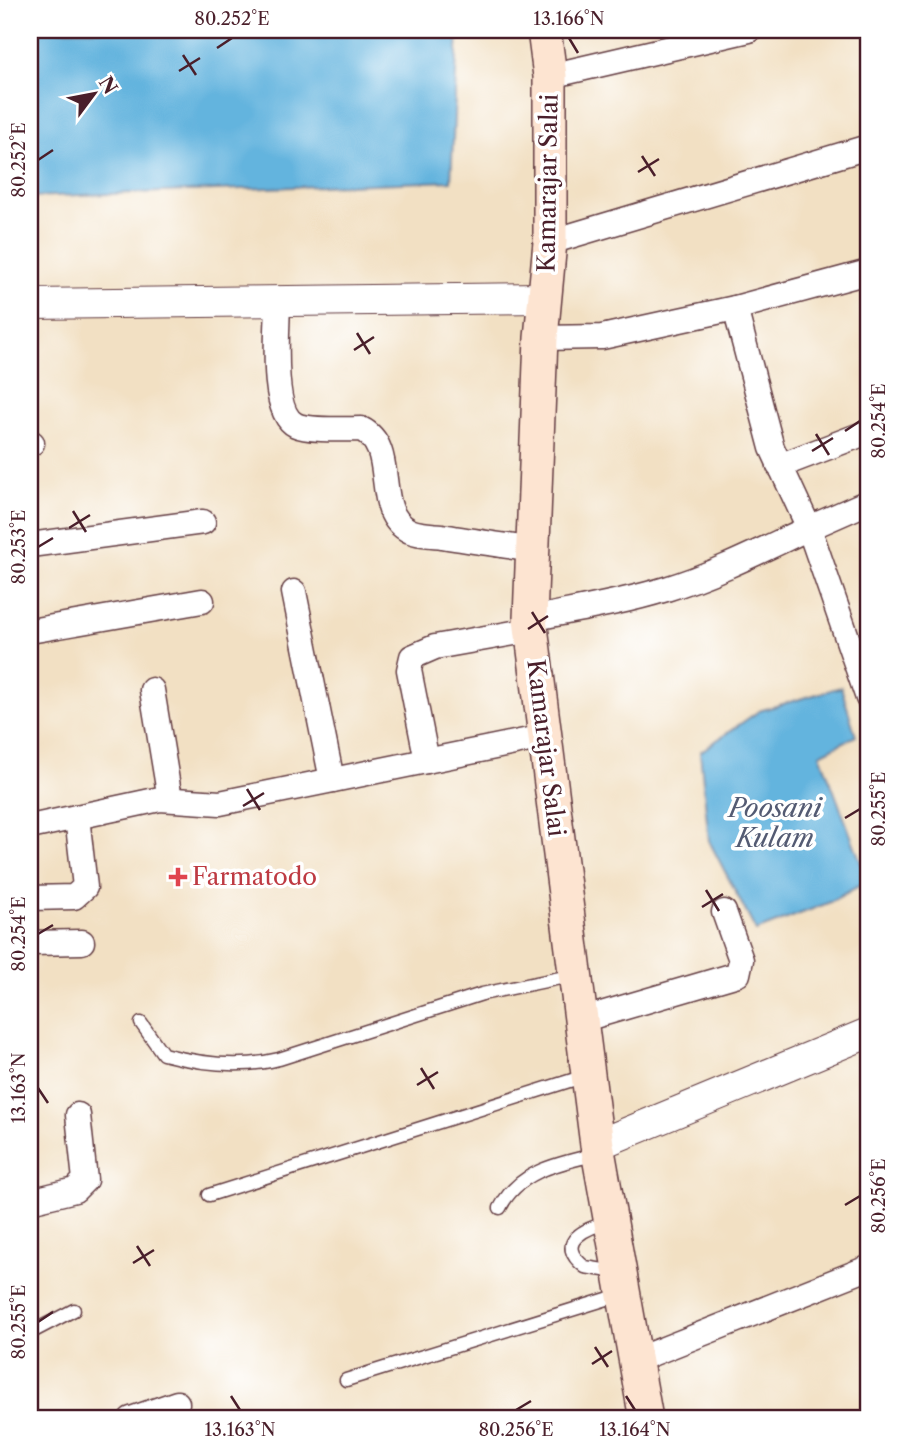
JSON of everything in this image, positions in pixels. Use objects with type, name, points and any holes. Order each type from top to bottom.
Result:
[{"type":"main road","name":"Kamarajar Salai","points":[[544,30],[550,76],[550,242],[541,338],[530,625],[598,1149],[646,1419]]},
{"type":"street","points":[[550,76],[749,30]]},
{"type":"street","points":[[550,242],[868,147]]},
{"type":"street","points":[[541,338],[602,337],[735,308],[868,272]]},
{"type":"street","points":[[30,304],[544,298]]},
{"type":"street","points":[[278,301],[278,394],[289,419],[298,426],[361,429],[370,433],[380,450],[394,516],[411,531],[533,550]]},
{"type":"street","points":[[735,308],[779,467],[809,528],[868,696]]},
{"type":"street","points":[[779,467],[868,432]]},
{"type":"street","points":[[427,761],[409,670],[412,657],[435,647],[669,588],[868,502]]},
{"type":"street","points":[[30,545],[203,522]]},
{"type":"street","points":[[293,592],[332,780]]},
{"type":"street","points":[[30,631],[202,601]]},
{"type":"street","points":[[152,690],[170,799]]},
{"type":"street","points":[[30,827],[170,799],[210,805],[544,737]]},
{"type":"street","points":[[30,898],[74,897],[85,887],[77,817]]},
{"type":"street","points":[[581,1020],[738,974],[741,960],[724,912]]},
{"type":"street","points":[[30,943],[82,942]]},
{"type":"street","points":[[598,1149],[868,1032]]},
{"type":"street","points":[[30,1201],[75,1190],[85,1180],[78,1115]]},
{"type":"street","points":[[636,1360],[868,1268]]},
{"type":"street","points":[[131,1419],[177,1403]]},
{"type":"lane","points":[[141,1023],[163,1054],[193,1062],[244,1065],[279,1059],[482,994],[575,975]]},
{"type":"lane","points":[[209,1195],[588,1075]]},
{"type":"lane","points":[[500,1209],[507,1195],[543,1168],[598,1149]]},
{"type":"lane","points":[[346,1380],[622,1283]]},
{"type":"lane","points":[[30,1334],[74,1310]]},
{"type":"water","points":[[30,30],[458,30],[451,181],[30,197]]},
{"type":"water","name":"Poosani Kulam","points":[[841,687],[856,736],[820,754],[868,881],[828,903],[756,931],[709,841],[700,752],[759,711]]},
{"type":"place","name":"Farmatodo","points":[[178,877]]}]
